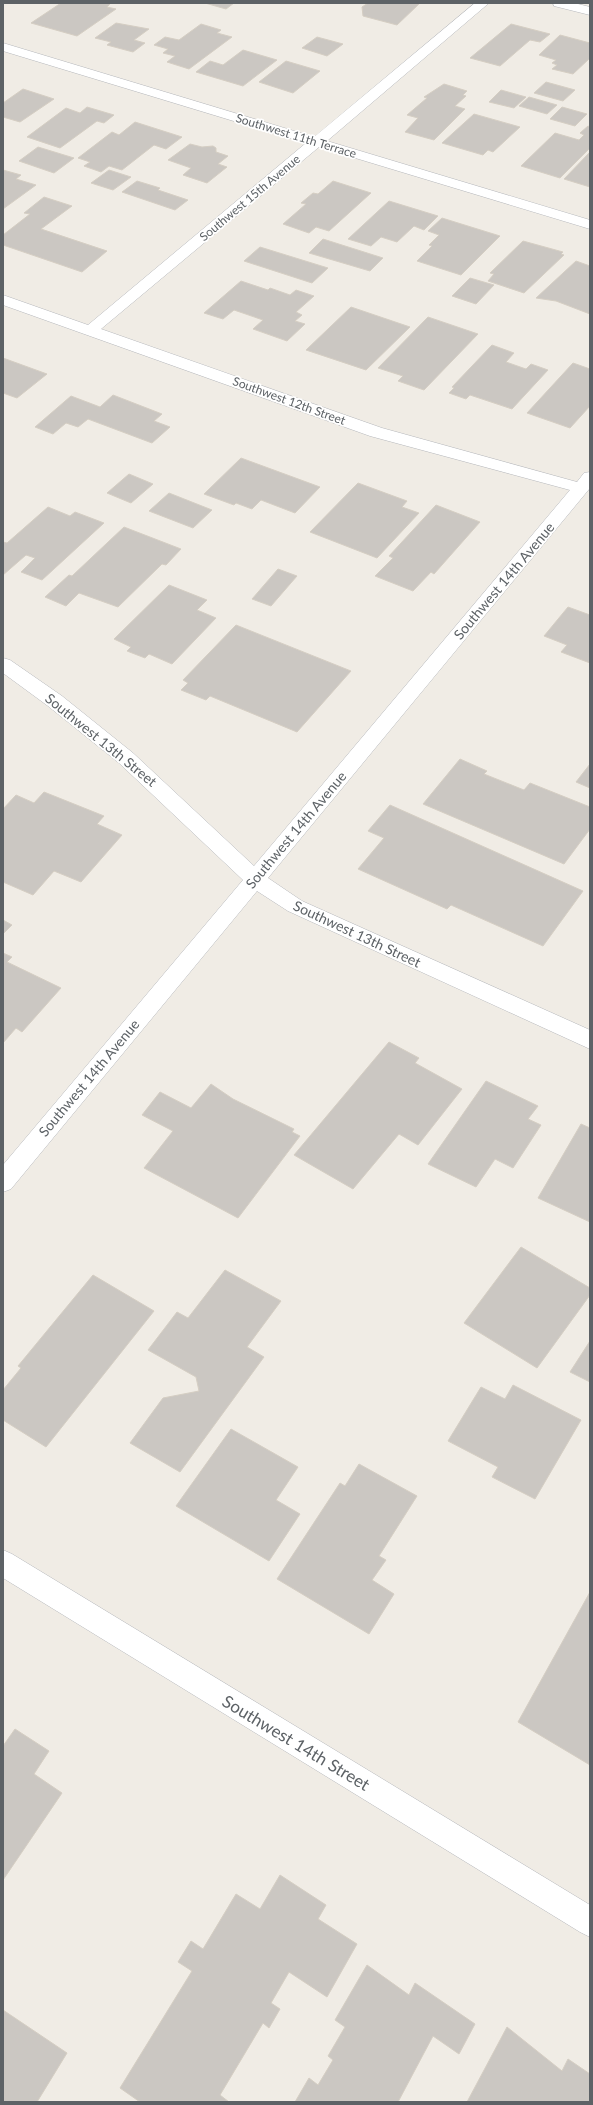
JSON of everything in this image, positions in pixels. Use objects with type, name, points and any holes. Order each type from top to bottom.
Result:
[{"type":"street","name":"Southwest 15th Avenue","points":[[90,331],[483,3]]},
{"type":"street","points":[[559,3],[590,11]]},
{"type":"street","name":"Southwest 11th Terrace","points":[[3,47],[590,225]]},
{"type":"street","name":"Southwest 12th Street","points":[[3,300],[376,432],[585,483]]},
{"type":"street","name":"Southwest 14th Avenue","points":[[4,1180],[585,483]]},
{"type":"street","name":"Southwest 13th Street","points":[[3,664],[55,701],[126,758],[255,879],[295,906],[590,1040]]},
{"type":"street","name":"Southwest 14th Street","points":[[3,1564],[590,1922]]},
{"type":"building","points":[[61,3],[107,3],[110,4],[107,7],[116,9],[77,36],[31,23]]},
{"type":"building","points":[[205,3],[234,3],[226,9]]},
{"type":"building","points":[[368,3],[419,4],[397,25],[363,16],[362,7]]},
{"type":"building","points":[[116,23],[149,29],[134,40],[145,43],[133,52],[107,45],[111,42],[95,38]]},
{"type":"building","points":[[201,24],[221,30],[217,33],[232,37],[189,69],[167,62],[175,56],[163,53],[168,49],[154,45],[165,37],[179,40]]},
{"type":"building","points":[[511,24],[550,34],[540,42],[530,40],[500,66],[470,58]]},
{"type":"building","points":[[560,35],[590,43],[590,58],[573,74],[552,69],[557,65],[552,63],[556,60],[539,55]]},
{"type":"building","points":[[317,37],[343,44],[327,56],[302,48]]},
{"type":"building","points":[[243,50],[277,60],[243,86],[196,72],[210,61],[223,65]]},
{"type":"building","points":[[286,61],[320,71],[293,93],[259,82]]},
{"type":"building","points":[[546,82],[575,90],[563,101],[534,93]]},
{"type":"building","points":[[444,84],[467,91],[463,95],[466,96],[455,106],[465,109],[434,140],[405,132],[418,118],[407,115],[427,98],[424,97]]},
{"type":"building","points":[[23,89],[54,99],[20,122],[3,117],[3,103]]},
{"type":"building","points":[[501,90],[526,97],[514,108],[489,102]]},
{"type":"building","points":[[529,97],[557,105],[547,114],[519,106]]},
{"type":"building","points":[[87,107],[114,115],[104,123],[97,121],[60,148],[27,137],[66,108],[80,113]]},
{"type":"building","points":[[562,107],[587,114],[575,126],[550,119]]},
{"type":"building","points":[[474,114],[520,127],[493,152],[488,150],[483,155],[442,143]]},
{"type":"building","points":[[135,122],[182,137],[166,149],[154,145],[122,170],[109,166],[101,172],[84,166],[90,162],[78,158],[112,132],[119,135]]},
{"type":"building","points":[[588,126],[590,127],[590,148],[560,178],[521,166],[555,133],[579,140],[584,135],[580,133]]},
{"type":"building","points":[[190,144],[202,147],[213,146],[216,148],[216,152],[228,156],[218,164],[227,167],[207,183],[183,175],[191,168],[168,160]]},
{"type":"building","points":[[38,147],[74,158],[54,173],[19,161]]},
{"type":"building","points":[[590,152],[590,187],[564,179]]},
{"type":"building","points":[[3,170],[21,175],[16,179],[36,185],[3,209]]},
{"type":"building","points":[[109,170],[131,177],[113,190],[91,183]]},
{"type":"building","points":[[137,181],[160,188],[158,190],[188,200],[175,210],[122,192]]},
{"type":"building","points":[[333,181],[371,193],[329,231],[316,227],[309,233],[283,224],[306,204],[301,203],[313,193],[318,194]]},
{"type":"building","points":[[44,197],[72,206],[41,229],[107,251],[82,272],[3,245],[3,235],[30,214],[24,213]]},
{"type":"building","points":[[389,201],[438,216],[424,230],[414,226],[397,242],[381,237],[371,246],[348,239]]},
{"type":"building","points":[[442,218],[500,236],[461,275],[417,261],[432,246],[429,245],[439,235],[428,231]]},
{"type":"building","points":[[323,239],[383,258],[370,271],[309,253]]},
{"type":"building","points":[[523,241],[563,252],[561,254],[564,255],[524,293],[488,281],[494,274],[490,273]]},
{"type":"building","points":[[260,247],[328,268],[312,283],[244,261]]},
{"type":"building","points":[[576,261],[590,266],[590,314],[556,301],[536,298]]},
{"type":"building","points":[[470,278],[494,285],[476,304],[452,296]]},
{"type":"building","points":[[241,281],[268,290],[270,288],[290,295],[296,290],[314,296],[296,312],[302,315],[295,321],[305,324],[287,341],[253,329],[263,320],[234,310],[223,319],[204,313]]},
{"type":"building","points":[[351,307],[410,327],[366,370],[306,350]]},
{"type":"building","points":[[428,317],[478,334],[424,390],[398,381],[403,376],[378,368]]},
{"type":"building","points":[[492,345],[514,353],[506,362],[526,369],[531,364],[548,370],[512,409],[470,395],[466,399],[449,393],[454,388],[452,387]]},
{"type":"building","points":[[3,358],[47,374],[17,398],[3,393]]},
{"type":"building","points":[[573,363],[590,369],[590,406],[570,428],[527,413]]},
{"type":"building","points":[[113,395],[162,414],[154,421],[170,427],[152,443],[88,419],[78,427],[66,423],[53,434],[35,427],[71,396],[100,407]]},
{"type":"building","points":[[241,458],[320,487],[295,513],[261,500],[252,509],[236,503],[234,505],[204,494]]},
{"type":"building","points":[[129,474],[153,484],[131,503],[107,493]]},
{"type":"building","points":[[358,483],[407,501],[402,507],[419,513],[377,558],[310,532]]},
{"type":"building","points":[[169,493],[212,510],[193,528],[149,511]]},
{"type":"building","points":[[436,505],[480,522],[434,574],[431,572],[413,591],[375,576],[393,558],[389,556]]},
{"type":"building","points":[[48,507],[70,516],[75,512],[104,523],[42,580],[21,572],[35,558],[26,555],[3,575],[3,542],[7,543]]},
{"type":"building","points":[[124,527],[181,549],[166,565],[162,564],[118,607],[79,593],[66,606],[45,597],[69,575],[72,576]]},
{"type":"building","points":[[278,569],[297,576],[271,606],[252,599]]},
{"type":"building","points":[[169,585],[207,600],[197,610],[216,618],[172,664],[149,654],[145,658],[127,651],[131,647],[114,639]]},
{"type":"building","points":[[568,607],[590,615],[590,663],[561,652],[567,645],[544,636]]},
{"type":"building","points":[[236,625],[351,671],[297,732],[210,696],[206,700],[181,690],[188,683],[183,680]]},
{"type":"building","points":[[460,759],[487,771],[484,774],[524,790],[530,783],[590,807],[590,829],[564,864],[423,804]]},
{"type":"building","points":[[590,764],[590,788],[576,782]]},
{"type":"building","points":[[44,792],[104,816],[97,824],[122,835],[81,882],[54,871],[33,895],[3,882],[3,809],[16,795],[34,803]]},
{"type":"building","points":[[390,805],[583,891],[543,946],[451,905],[447,909],[358,869],[384,838],[368,831]]},
{"type":"building","points":[[3,920],[12,925],[3,934]]},
{"type":"building","points":[[3,953],[12,957],[7,962],[61,988],[22,1032],[16,1028],[3,1043]]},
{"type":"building","points":[[389,1042],[419,1058],[415,1063],[462,1089],[418,1145],[399,1134],[353,1189],[294,1155]]},
{"type":"building","points":[[486,1081],[538,1106],[528,1119],[541,1125],[513,1168],[495,1159],[476,1187],[428,1164]]},
{"type":"building","points":[[211,1084],[233,1099],[294,1129],[292,1132],[300,1136],[238,1218],[144,1168],[173,1131],[142,1115],[160,1092],[191,1108]]},
{"type":"building","points":[[581,1124],[590,1128],[590,1222],[538,1198]]},
{"type":"building","points":[[521,1247],[590,1288],[590,1295],[537,1368],[464,1323]]},
{"type":"building","points":[[225,1270],[281,1301],[247,1347],[264,1357],[180,1472],[130,1443],[163,1398],[199,1391],[196,1377],[148,1350],[177,1312],[188,1318]]},
{"type":"building","points":[[93,1275],[154,1311],[46,1447],[3,1420],[3,1390],[21,1368],[18,1366]]},
{"type":"building","points":[[590,1341],[590,1382],[570,1372]]},
{"type":"building","points":[[513,1385],[581,1420],[535,1499],[492,1477],[498,1467],[448,1441],[481,1387],[505,1399]]},
{"type":"building","points":[[231,1429],[298,1467],[276,1500],[300,1514],[269,1561],[176,1506]]},
{"type":"building","points":[[359,1464],[417,1496],[379,1556],[386,1560],[372,1580],[394,1594],[369,1634],[277,1579],[340,1483],[345,1486]]},
{"type":"building","points":[[590,1592],[590,1765],[518,1722]]},
{"type":"building","points":[[15,1729],[49,1751],[34,1774],[62,1793],[3,1880],[3,1746]]},
{"type":"building","points":[[280,1875],[326,1905],[318,1919],[357,1944],[327,1997],[289,1972],[271,2003],[280,2009],[269,2028],[263,2023],[220,2095],[229,2102],[140,2102],[120,2088],[192,1971],[178,1962],[191,1941],[203,1949],[236,1894],[260,1909]]},
{"type":"building","points":[[367,1965],[409,1995],[415,1983],[475,2024],[459,2054],[433,2036],[398,2102],[295,2102],[309,2078],[318,2085],[333,2060],[328,2056],[345,2027],[335,2020]]},
{"type":"building","points":[[3,2010],[67,2053],[37,2102],[3,2102]]},
{"type":"building","points":[[507,2027],[562,2071],[568,2059],[590,2074],[590,2102],[467,2102]]}]
